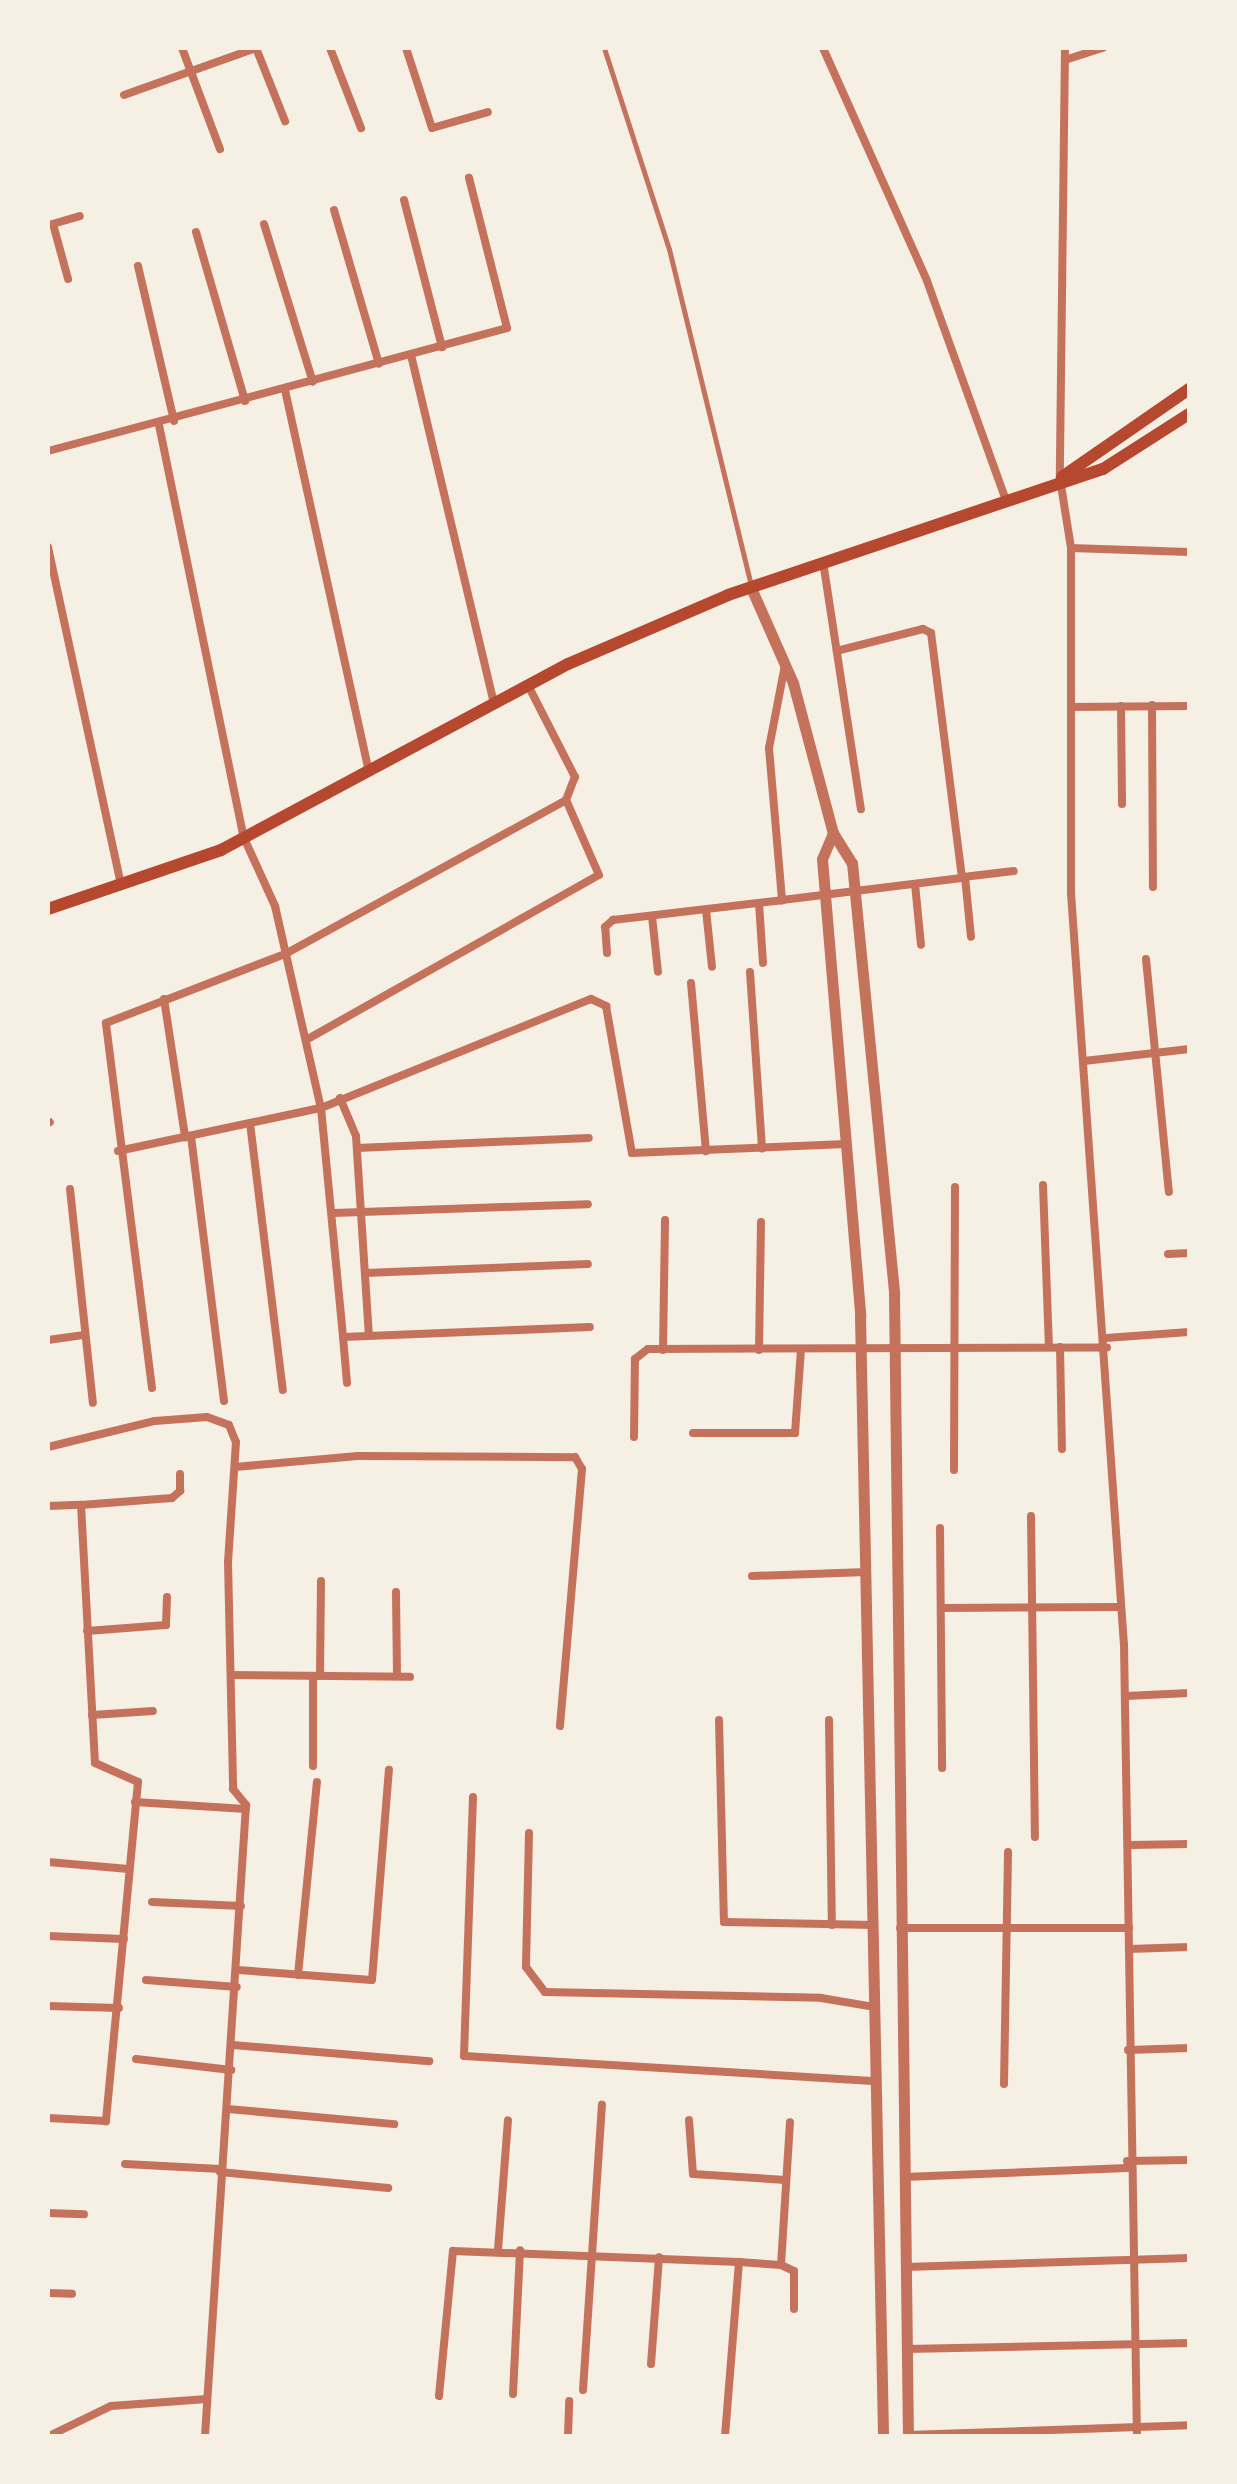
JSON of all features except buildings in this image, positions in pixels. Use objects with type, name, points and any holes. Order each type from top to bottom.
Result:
[{"type":"main road","points":[[1060,479],[1189,389]]},
{"type":"main road","points":[[48,909],[121,889],[244,838],[528,685],[752,590],[824,568],[1060,479],[1103,469],[1189,414]]},
{"type":"street","points":[[182,48],[220,149]]},
{"type":"street","points":[[124,95],[256,48],[285,121]]},
{"type":"street","points":[[330,48],[361,128]]},
{"type":"street","points":[[406,48],[432,128],[488,112]]},
{"type":"street","points":[[823,48],[927,281],[1006,500]]},
{"type":"street","points":[[1065,48],[1060,479],[1071,548],[1071,893],[1106,1342],[1126,1696],[1131,1845],[1127,2164],[1137,2432]]},
{"type":"street","points":[[1065,60],[1103,48]]},
{"type":"street","points":[[48,451],[174,421],[507,328],[469,178]]},
{"type":"street","points":[[404,200],[442,347]]},
{"type":"street","points":[[334,210],[379,364]]},
{"type":"street","points":[[68,279],[50,225],[80,216]]},
{"type":"street","points":[[264,224],[313,382]]},
{"type":"street","points":[[196,232],[245,401]]},
{"type":"street","points":[[138,266],[174,421]]},
{"type":"street","points":[[411,355],[494,704]]},
{"type":"street","points":[[285,390],[369,772]]},
{"type":"street","points":[[159,425],[244,838],[275,906],[321,1108],[334,1213],[347,1383]]},
{"type":"street","points":[[48,547],[121,889]]},
{"type":"street","points":[[1071,548],[1189,552]]},
{"type":"street","points":[[824,568],[861,809]]},
{"type":"street","points":[[752,590],[785,663],[833,833],[852,863],[895,1349],[908,2435],[1137,2432],[1189,2425]]},
{"type":"street","points":[[837,651],[923,629],[931,633],[971,937]]},
{"type":"street","points":[[782,900],[769,748],[785,663]]},
{"type":"street","points":[[152,1388],[118,1151],[106,1023],[287,953],[566,800],[575,777],[528,685]]},
{"type":"street","points":[[1152,705],[1153,887]]},
{"type":"street","points":[[1121,706],[1122,804]]},
{"type":"street","points":[[1071,707],[1189,706]]},
{"type":"street","points":[[306,1040],[599,875],[566,800]]},
{"type":"street","points":[[833,833],[822,859],[861,1350],[883,2436]]},
{"type":"street","points":[[607,953],[608,923],[1014,871]]},
{"type":"street","points":[[915,884],[921,945]]},
{"type":"street","points":[[759,903],[763,963]]},
{"type":"street","points":[[706,910],[712,967]]},
{"type":"street","points":[[652,916],[658,972]]},
{"type":"street","points":[[1146,959],[1169,1192]]},
{"type":"street","points":[[750,972],[762,1149]]},
{"type":"street","points":[[691,983],[706,1151]]},
{"type":"street","points":[[164,999],[188,1136],[224,1401]]},
{"type":"street","points":[[118,1151],[321,1108],[591,999],[606,1006],[632,1153],[846,1144]]},
{"type":"street","points":[[1084,1061],[1189,1049]]},
{"type":"street","points":[[340,1098],[357,1148],[369,1336]]},
{"type":"street","points":[[250,1123],[283,1390]]},
{"type":"street","points":[[357,1148],[589,1138]]},
{"type":"street","points":[[1043,1185],[1049,1347]]},
{"type":"street","points":[[954,1470],[955,1187]]},
{"type":"street","points":[[70,1189],[93,1403]]},
{"type":"street","points":[[334,1213],[588,1204]]},
{"type":"street","points":[[663,1350],[665,1220]]},
{"type":"street","points":[[759,1350],[761,1222]]},
{"type":"street","points":[[1168,1254],[1189,1253]]},
{"type":"street","points":[[365,1273],[588,1264]]},
{"type":"street","points":[[343,1337],[590,1327]]},
{"type":"street","points":[[634,1437],[635,1359],[663,1350],[1060,1347],[1189,1332]]},
{"type":"street","points":[[48,1340],[85,1335]]},
{"type":"street","points":[[1060,1347],[1062,1449]]},
{"type":"street","points":[[693,1433],[795,1433],[801,1350]]},
{"type":"street","points":[[48,1447],[155,1421],[216,1418],[234,1432],[233,1789],[246,1798],[246,1809],[237,1987],[220,2171],[205,2436]]},
{"type":"street","points":[[235,1467],[358,1456],[575,1457],[582,1469],[560,1726]]},
{"type":"street","points":[[48,1506],[172,1498],[180,1491],[180,1474]]},
{"type":"street","points":[[48,2118],[106,2121],[119,2008],[135,1802],[135,1777],[97,1768],[81,1505]]},
{"type":"street","points":[[1031,1516],[1035,1837]]},
{"type":"street","points":[[940,1528],[942,1768]]},
{"type":"street","points":[[752,1576],[867,1572]]},
{"type":"street","points":[[313,1766],[321,1581]]},
{"type":"street","points":[[396,1592],[397,1676]]},
{"type":"street","points":[[87,1631],[166,1625],[167,1597]]},
{"type":"street","points":[[941,1608],[1121,1607]]},
{"type":"street","points":[[231,1675],[410,1677]]},
{"type":"street","points":[[1126,1696],[1189,1693]]},
{"type":"street","points":[[92,1715],[153,1711]]},
{"type":"street","points":[[719,1720],[724,1922],[873,1925]]},
{"type":"street","points":[[829,1720],[832,1925]]},
{"type":"street","points":[[238,1970],[372,1980],[389,1770]]},
{"type":"street","points":[[298,1975],[317,1782]]},
{"type":"street","points":[[473,1797],[464,2056],[876,2081]]},
{"type":"street","points":[[135,1802],[246,1809]]},
{"type":"street","points":[[529,1833],[526,1967],[545,1992],[821,1998],[875,2007]]},
{"type":"street","points":[[1131,1845],[1189,1844]]},
{"type":"street","points":[[1004,2084],[1008,1852]]},
{"type":"street","points":[[48,1862],[129,1869]]},
{"type":"street","points":[[152,1902],[241,1906]]},
{"type":"street","points":[[900,1928],[1129,1928]]},
{"type":"street","points":[[48,1936],[124,1939]]},
{"type":"street","points":[[1129,1949],[1189,1947]]},
{"type":"street","points":[[146,1980],[237,1987]]},
{"type":"street","points":[[48,2006],[119,2008]]},
{"type":"street","points":[[233,2045],[429,2061]]},
{"type":"street","points":[[1128,2050],[1189,2048]]},
{"type":"street","points":[[136,2059],[231,2070]]},
{"type":"street","points":[[583,2390],[602,2105]]},
{"type":"street","points":[[228,2109],[394,2124]]},
{"type":"street","points":[[498,2250],[508,2120]]},
{"type":"street","points":[[689,2120],[693,2174],[786,2180]]},
{"type":"street","points":[[781,2265],[790,2122]]},
{"type":"street","points":[[904,2177],[1189,2160]]},
{"type":"street","points":[[125,2164],[388,2188]]},
{"type":"street","points":[[48,2213],[84,2214]]},
{"type":"street","points":[[439,2396],[448,2258],[459,2249],[592,2253],[781,2265],[794,2271],[794,2309]]},
{"type":"street","points":[[513,2394],[520,2250]]},
{"type":"street","points":[[651,2364],[659,2257]]},
{"type":"street","points":[[905,2267],[1189,2258]]},
{"type":"street","points":[[725,2436],[739,2262]]},
{"type":"street","points":[[48,2293],[72,2294]]},
{"type":"street","points":[[906,2349],[1189,2343]]},
{"type":"street","points":[[49,2436],[111,2406],[207,2399]]},
{"type":"street","points":[[568,2436],[569,2401]]},
{"type":"lane","points":[[604,48],[669,249],[752,590]]}]
